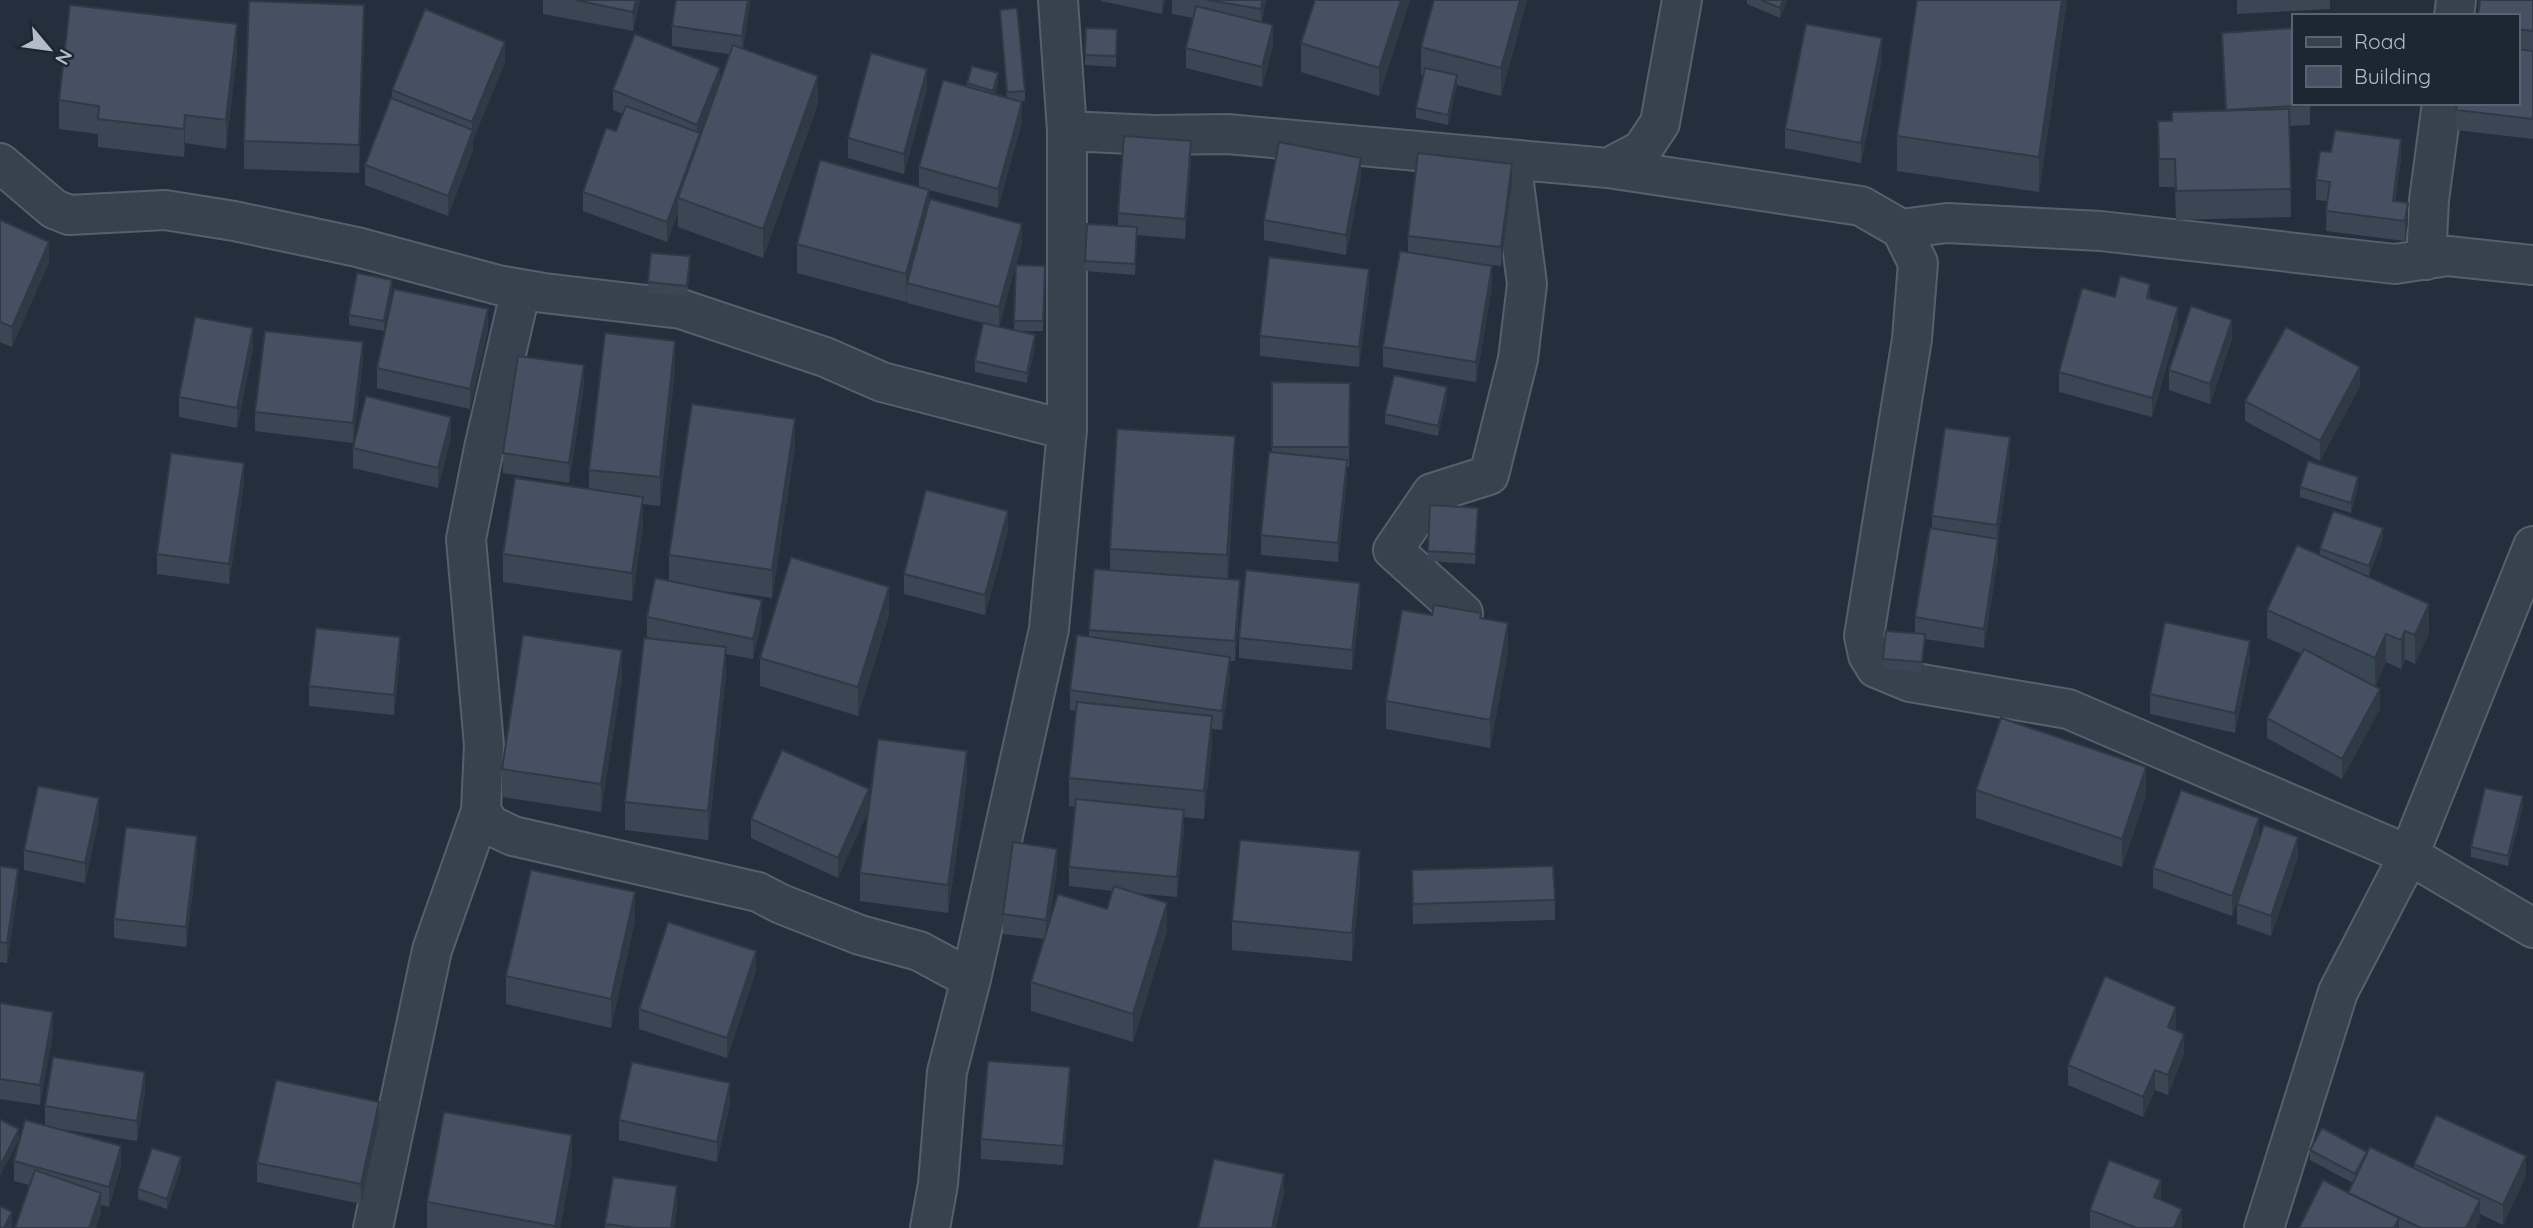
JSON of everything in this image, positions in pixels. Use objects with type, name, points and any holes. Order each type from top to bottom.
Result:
[{"type":"street","points":[[930,1228],[938,1184],[947,1072],[971,979],[1049,629],[1067,430],[1067,131],[1058,0]]},
{"type":"street","points":[[1608,168],[1642,150],[1660,123],[1682,0]]},
{"type":"street","points":[[2426,260],[2429,200],[2442,105]]},
{"type":"street","points":[[1067,131],[1227,135],[1608,168],[1861,206],[1901,229],[1918,263],[1912,339],[1864,636],[1868,655],[1876,668],[1910,682],[2068,709],[2409,855],[2533,928]]},
{"type":"street","points":[[1463,613],[1393,550],[1432,492],[1489,475],[1518,359],[1527,284],[1511,160]]},
{"type":"street","points":[[5,177],[54,209],[69,215],[165,210],[357,247],[521,289],[681,309],[814,353],[882,382],[1067,430]]},
{"type":"street","points":[[1901,229],[1947,223],[2101,231],[2395,264],[2448,257],[2533,265]]},
{"type":"street","points":[[373,1228],[432,950],[481,811],[484,745],[466,539],[521,289]]},
{"type":"street","points":[[2264,1228],[2338,992],[2409,855],[2533,546]]},
{"type":"street","points":[[481,811],[490,825],[513,835],[758,892],[781,904],[860,935],[919,951],[971,979]]},
{"type":"building","points":[[575,0],[636,0],[633,12]]},
{"type":"building","points":[[676,0],[748,0],[742,36],[672,26]]},
{"type":"building","points":[[1207,0],[1262,0],[1261,9]]},
{"type":"building","points":[[1315,0],[1401,0],[1379,68],[1301,43]]},
{"type":"building","points":[[1434,0],[1520,0],[1501,68],[1421,47]]},
{"type":"building","points":[[1761,0],[1783,0],[1780,8]]},
{"type":"building","points":[[1917,0],[2062,0],[2039,157],[1897,136]]},
{"type":"building","points":[[2480,0],[2533,0],[2533,31],[2519,29],[2519,14],[2478,14]]},
{"type":"building","points":[[249,1],[364,5],[359,145],[244,141]]},
{"type":"building","points":[[70,5],[237,24],[226,120],[185,115],[184,129],[98,119],[99,106],[59,100]]},
{"type":"building","points":[[1196,6],[1273,25],[1262,67],[1186,48]]},
{"type":"building","points":[[1017,8],[1025,91],[1007,92],[1000,10]]},
{"type":"building","points":[[425,9],[505,42],[472,122],[392,90]]},
{"type":"building","points":[[1806,24],[1882,38],[1861,143],[1785,129]]},
{"type":"building","points":[[1086,28],[1117,29],[1116,56],[1085,55]]},
{"type":"building","points":[[2292,28],[2292,105],[2310,105],[2226,110],[2222,33]]},
{"type":"building","points":[[635,34],[720,68],[697,125],[613,90]]},
{"type":"building","points":[[733,45],[818,76],[763,229],[678,198]]},
{"type":"building","points":[[2519,49],[2533,51],[2533,119],[2456,110],[2457,105],[2519,105]]},
{"type":"building","points":[[871,53],[927,69],[904,154],[848,138]]},
{"type":"building","points":[[972,66],[998,73],[993,91],[967,83]]},
{"type":"building","points":[[1425,68],[1457,75],[1448,115],[1416,108]]},
{"type":"building","points":[[943,80],[1022,102],[998,189],[919,167]]},
{"type":"building","points":[[391,98],[473,130],[448,196],[365,165]]},
{"type":"building","points":[[626,106],[700,133],[667,222],[583,192],[606,128],[616,131]]},
{"type":"building","points":[[2289,109],[2291,189],[2176,191],[2175,159],[2159,159],[2158,121],[2172,121],[2172,112]]},
{"type":"building","points":[[2335,130],[2401,139],[2393,201],[2408,203],[2405,221],[2326,211],[2330,182],[2316,180],[2320,151],[2331,152]]},
{"type":"building","points":[[1124,136],[1191,141],[1185,219],[1118,213]]},
{"type":"building","points":[[1279,142],[1361,158],[1346,235],[1264,220]]},
{"type":"building","points":[[1418,153],[1512,164],[1501,247],[1408,236]]},
{"type":"building","points":[[820,160],[929,190],[906,274],[797,244]]},
{"type":"building","points":[[930,199],[1022,224],[999,307],[907,283]]},
{"type":"building","points":[[0,220],[49,242],[12,327],[0,322]]},
{"type":"building","points":[[1087,224],[1137,227],[1135,264],[1085,261]]},
{"type":"building","points":[[1400,251],[1492,266],[1476,362],[1383,347]]},
{"type":"building","points":[[651,253],[690,256],[687,286],[648,282]]},
{"type":"building","points":[[1269,257],[1369,269],[1359,347],[1260,336]]},
{"type":"building","points":[[1016,265],[1045,266],[1043,321],[1014,321]]},
{"type":"building","points":[[357,273],[392,280],[384,321],[349,315]]},
{"type":"building","points":[[2120,276],[2150,284],[2147,298],[2178,307],[2152,398],[2059,372],[2082,288],[2115,297]]},
{"type":"building","points":[[394,289],[488,309],[470,389],[377,368]]},
{"type":"building","points":[[2191,306],[2232,320],[2210,384],[2169,370]]},
{"type":"building","points":[[195,317],[253,328],[237,408],[179,397]]},
{"type":"building","points":[[983,323],[1035,335],[1027,373],[975,361]]},
{"type":"building","points":[[2286,327],[2360,367],[2320,441],[2245,401]]},
{"type":"building","points":[[265,331],[363,342],[353,423],[255,412]]},
{"type":"building","points":[[605,333],[675,341],[660,477],[589,470]]},
{"type":"building","points":[[518,356],[584,365],[569,463],[503,453]]},
{"type":"building","points":[[1394,375],[1447,387],[1438,426],[1385,414]]},
{"type":"building","points":[[1272,382],[1350,383],[1349,447],[1272,447]]},
{"type":"building","points":[[366,396],[451,417],[438,468],[353,448]]},
{"type":"building","points":[[692,404],[795,419],[772,570],[669,555]]},
{"type":"building","points":[[1945,428],[2010,437],[1997,525],[1932,516]]},
{"type":"building","points":[[1117,429],[1235,436],[1227,555],[1110,549]]},
{"type":"building","points":[[1269,452],[1347,460],[1338,543],[1261,535]]},
{"type":"building","points":[[171,453],[244,463],[229,564],[157,554]]},
{"type":"building","points":[[2308,461],[2358,477],[2351,503],[2300,487]]},
{"type":"building","points":[[515,478],[643,497],[632,573],[503,554]]},
{"type":"building","points":[[926,490],[1008,511],[985,595],[904,574]]},
{"type":"building","points":[[1430,505],[1478,508],[1475,554],[1428,551]]},
{"type":"building","points":[[2333,511],[2383,528],[2369,566],[2320,549]]},
{"type":"building","points":[[1930,528],[1998,539],[1984,629],[1915,617]]},
{"type":"building","points":[[2297,545],[2429,604],[2415,635],[2405,631],[2401,640],[2386,634],[2375,658],[2267,610]]},
{"type":"building","points":[[791,557],[889,587],[858,687],[760,658]]},
{"type":"building","points":[[1094,569],[1240,580],[1235,641],[1089,630]]},
{"type":"building","points":[[1246,570],[1360,583],[1352,650],[1239,638]]},
{"type":"building","points":[[655,578],[762,600],[753,639],[647,617]]},
{"type":"building","points":[[1434,605],[1481,613],[1480,618],[1508,623],[1490,720],[1386,701],[1402,610],[1432,615]]},
{"type":"building","points":[[2165,622],[2250,641],[2235,713],[2150,694]]},
{"type":"building","points":[[316,628],[400,637],[394,695],[309,686]]},
{"type":"building","points":[[1886,631],[1925,634],[1922,662],[1883,659]]},
{"type":"building","points":[[523,635],[622,650],[601,784],[502,769]]},
{"type":"building","points":[[1077,635],[1230,657],[1222,711],[1070,690]]},
{"type":"building","points":[[644,638],[726,647],[708,811],[625,802]]},
{"type":"building","points":[[2304,649],[2380,689],[2342,759],[2267,718]]},
{"type":"building","points":[[1077,702],[1212,716],[1204,791],[1069,778]]},
{"type":"building","points":[[2001,718],[2146,767],[2122,839],[1976,790]]},
{"type":"building","points":[[878,739],[967,751],[948,885],[860,873]]},
{"type":"building","points":[[782,750],[869,789],[838,858],[751,819]]},
{"type":"building","points":[[38,786],[99,798],[85,863],[24,850]]},
{"type":"building","points":[[2485,788],[2523,796],[2508,856],[2471,847]]},
{"type":"building","points":[[2181,790],[2259,818],[2232,896],[2153,868]]},
{"type":"building","points":[[1076,799],[1184,810],[1177,877],[1069,867]]},
{"type":"building","points":[[2264,825],[2298,837],[2271,916],[2237,904]]},
{"type":"building","points":[[126,827],[197,836],[186,927],[114,919]]},
{"type":"building","points":[[1240,840],[1360,851],[1352,933],[1232,921]]},
{"type":"building","points":[[1013,842],[1057,849],[1046,920],[1003,914]]},
{"type":"building","points":[[0,866],[18,869],[7,943],[0,942]]},
{"type":"building","points":[[1553,866],[1555,900],[1413,904],[1412,870]]},
{"type":"building","points":[[531,870],[635,892],[611,999],[506,976]]},
{"type":"building","points":[[1114,886],[1167,903],[1133,1014],[1031,982],[1058,894],[1107,909]]},
{"type":"building","points":[[668,922],[756,951],[727,1038],[639,1009]]},
{"type":"building","points":[[2105,976],[2176,1007],[2168,1027],[2184,1034],[2168,1075],[2155,1070],[2143,1097],[2068,1065]]},
{"type":"building","points":[[0,1003],[53,1012],[40,1085],[0,1079]]},
{"type":"building","points":[[53,1057],[145,1072],[137,1121],[45,1106]]},
{"type":"building","points":[[988,1061],[1070,1067],[1063,1146],[981,1139]]},
{"type":"building","points":[[632,1062],[730,1083],[717,1142],[619,1120]]},
{"type":"building","points":[[276,1080],[379,1102],[361,1184],[257,1163]]},
{"type":"building","points":[[444,1112],[572,1135],[555,1226],[427,1202]]},
{"type":"building","points":[[2436,1115],[2526,1156],[2503,1205],[2414,1164]]},
{"type":"building","points":[[1,1120],[19,1129],[0,1166],[0,1122]]},
{"type":"building","points":[[25,1120],[121,1146],[109,1187],[14,1161]]},
{"type":"building","points":[[2322,1128],[2367,1152],[2355,1174],[2310,1150]]},
{"type":"building","points":[[2370,1147],[2480,1200],[2466,1228],[2421,1228],[2348,1193]]},
{"type":"building","points":[[152,1148],[181,1157],[167,1199],[138,1189]]},
{"type":"building","points":[[1214,1159],[1284,1174],[1272,1228],[1198,1228]]},
{"type":"building","points":[[2109,1160],[2161,1180],[2154,1197],[2182,1209],[2174,1228],[2137,1228],[2090,1210]]},
{"type":"building","points":[[35,1170],[101,1193],[89,1228],[15,1228]]},
{"type":"building","points":[[613,1177],[677,1186],[671,1228],[636,1228],[605,1224]]},
{"type":"building","points":[[2323,1180],[2399,1218],[2394,1228],[2299,1228]]},
{"type":"building","points":[[0,1206],[12,1212],[4,1228],[0,1228]]}]
